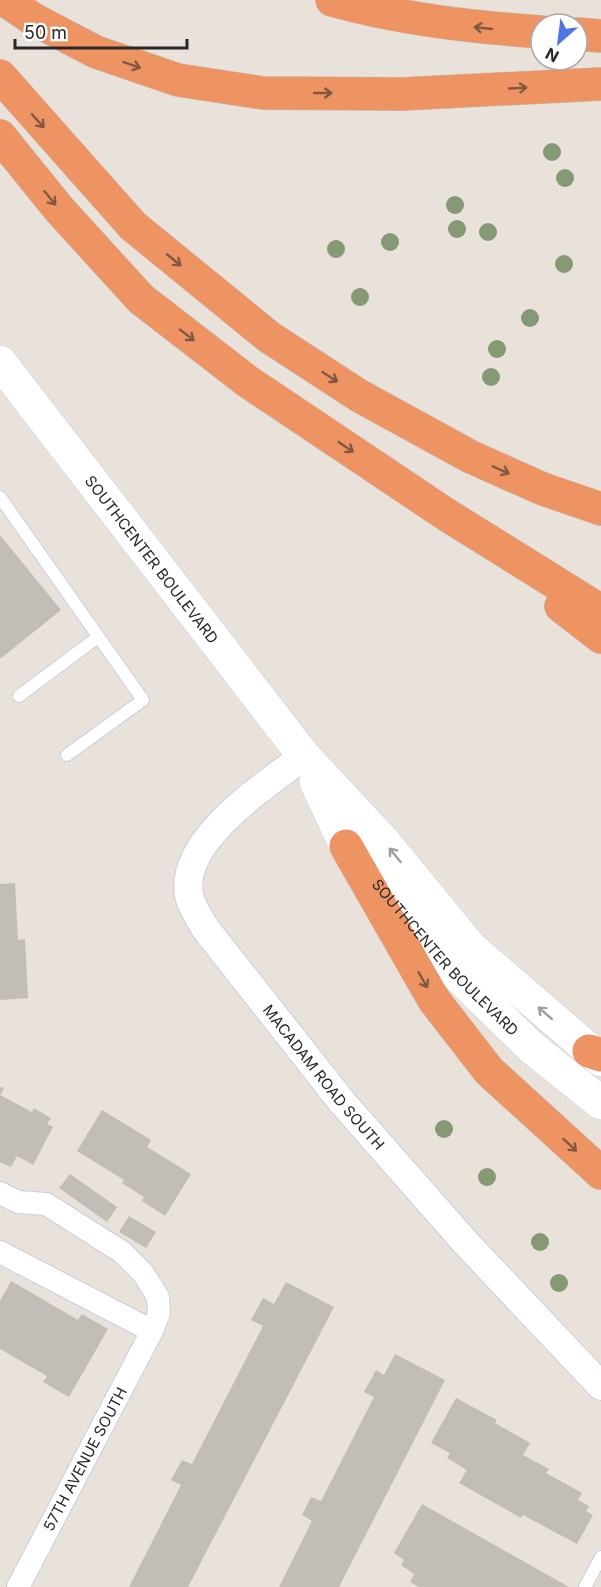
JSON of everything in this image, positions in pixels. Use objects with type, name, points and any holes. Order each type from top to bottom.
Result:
[{"type":"highway","points":[[6,0],[33,19],[96,52],[178,80],[263,93],[402,94],[601,84]]},
{"type":"highway","points":[[332,0],[404,16],[481,28],[529,31]]},
{"type":"highway","points":[[0,76],[133,226],[269,337],[358,395],[471,457],[543,489],[601,509]]},
{"type":"highway","points":[[0,136],[59,209],[141,299],[247,381],[447,515],[601,611]]},
{"type":"highway","points":[[447,515],[601,637]]},
{"type":"highway","points":[[346,846],[434,1000],[489,1071],[601,1173]]},
{"type":"main road","name":"SOUTHCENTER BOULEVARD","points":[[4,375],[304,756],[384,842],[471,948],[597,1055]]},
{"type":"main road","name":"SOUTHCENTER BOULEVARD","points":[[304,756],[346,846],[449,967],[531,1047],[601,1102]]},
{"type":"street","name":"MACADAM ROAD SOUTH","points":[[304,756],[231,812],[206,841],[189,871],[189,897],[206,928],[342,1102],[466,1243],[601,1386]]},
{"type":"street","name":"57TH AVENUE SOUTH","points":[[0,1193],[18,1202],[46,1204],[122,1252],[142,1273],[158,1297],[159,1313],[152,1331],[18,1587]]},
{"type":"street","points":[[0,1252],[152,1331]]},
{"type":"lane","points":[[0,497],[143,700],[67,755]]},
{"type":"lane","points":[[19,696],[98,637]]},
{"type":"lane","points":[[585,1587],[601,1557]]},
{"type":"building","points":[[0,535],[61,610],[0,659]]},
{"type":"building","points":[[15,883],[18,940],[25,939],[28,998],[0,1000],[0,884]]},
{"type":"building","points":[[0,1095],[32,1112],[34,1108],[51,1118],[47,1124],[53,1127],[33,1165],[17,1156],[11,1167],[0,1162]]},
{"type":"building","points":[[102,1110],[151,1140],[147,1147],[191,1174],[165,1216],[142,1201],[144,1197],[122,1183],[124,1180],[77,1151]]},
{"type":"building","points":[[70,1174],[117,1207],[107,1222],[59,1188]]},
{"type":"building","points":[[129,1216],[156,1232],[146,1248],[119,1232]]},
{"type":"building","points":[[11,1281],[78,1320],[82,1314],[108,1329],[69,1397],[43,1382],[47,1376],[0,1349],[0,1301]]},
{"type":"building","points":[[286,1282],[334,1307],[188,1587],[129,1587],[181,1485],[171,1480],[182,1460],[192,1464],[263,1326],[251,1320],[263,1298],[274,1304]]},
{"type":"building","points":[[395,1354],[445,1380],[339,1587],[279,1587],[312,1521],[302,1515],[311,1497],[321,1501],[374,1397],[364,1392],[376,1370],[384,1375]]},
{"type":"building","points":[[456,1398],[497,1420],[495,1423],[530,1443],[523,1455],[549,1469],[546,1473],[582,1493],[578,1500],[589,1506],[586,1511],[593,1515],[577,1544],[523,1515],[521,1518],[459,1483],[467,1470],[447,1458],[450,1453],[431,1443]]},
{"type":"building","points":[[422,1504],[569,1587],[419,1587],[410,1582],[414,1574],[401,1565],[404,1560],[394,1553]]}]
